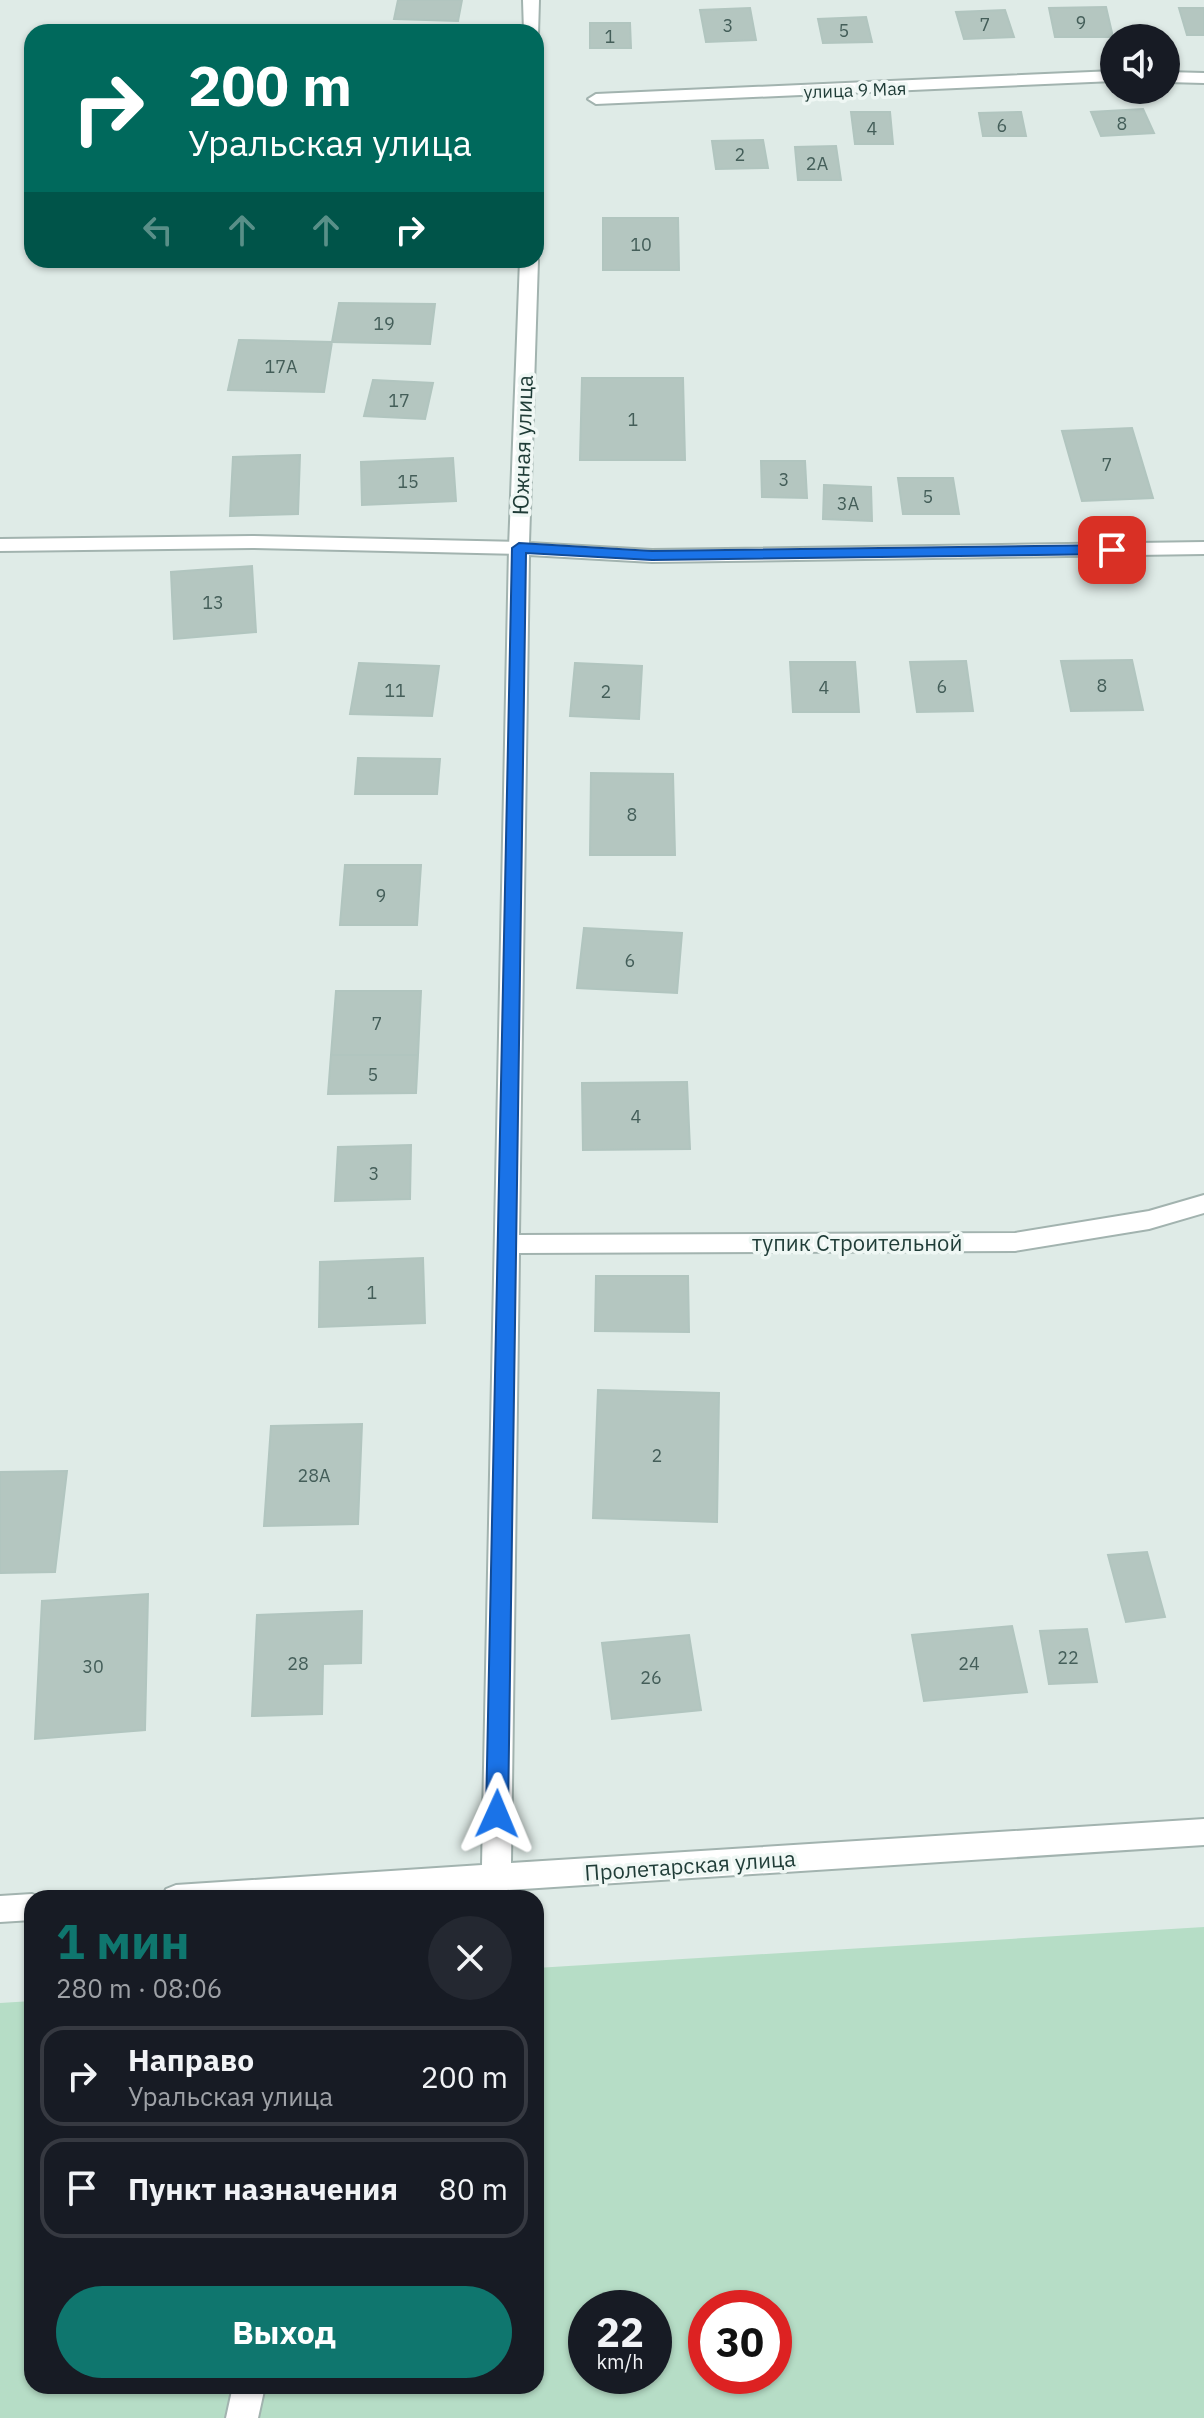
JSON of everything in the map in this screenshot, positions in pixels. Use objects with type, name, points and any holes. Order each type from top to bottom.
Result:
[{"type":"street","points":[[531,0],[532,24]]},
{"type":"street","name":"улица 9 Мая","points":[[596,99],[870,90],[1100,77]]},
{"type":"street","points":[[1180,77],[1204,78]]},
{"type":"street","name":"Южная улица","points":[[496,1877],[519,548],[529,268]]},
{"type":"street","points":[[0,545],[252,542],[519,548],[652,556],[1204,548]]},
{"type":"street","name":"тупик Строительной","points":[[507,1244],[1015,1242],[1149,1220],[1204,1204]]},
{"type":"street","name":"Пролетарская улица","points":[[309,1890],[1204,1832]]},
{"type":"street","points":[[0,1909],[24,1908]]},
{"type":"street","points":[[242,2418],[247,2394]]},
{"type":"green space","points":[[1204,1927],[1204,2418],[0,2418],[0,2003],[24,2002],[24,2394],[544,2394],[544,1968]]},
{"type":"building","points":[[398,0],[462,0],[458,21],[394,19]]},
{"type":"building","points":[[1106,7],[1110,24],[1100,24],[1100,37],[1055,37],[1049,8]]},
{"type":"building","points":[[750,8],[756,40],[706,42],[700,10]]},
{"type":"building","points":[[1179,8],[1204,8],[1204,35],[1187,35]]},
{"type":"building","points":[[1005,10],[1014,37],[964,39],[956,12]]},
{"type":"building","points":[[866,17],[872,42],[823,43],[818,19]]},
{"type":"building","points":[[590,23],[630,23],[631,48],[590,48]]},
{"type":"building","points":[[1143,109],[1154,133],[1101,136],[1091,112]]},
{"type":"building","points":[[851,112],[890,112],[893,144],[855,144]]},
{"type":"building","points":[[1021,112],[1026,136],[983,136],[979,113]]},
{"type":"building","points":[[763,140],[768,168],[716,169],[712,141]]},
{"type":"building","points":[[836,146],[841,180],[798,180],[795,147]]},
{"type":"building","points":[[603,218],[678,218],[679,270],[603,270]]},
{"type":"building","points":[[339,303],[435,304],[430,344],[332,342]]},
{"type":"building","points":[[239,340],[332,342],[324,392],[228,390]]},
{"type":"building","points":[[582,378],[683,378],[685,460],[580,460]]},
{"type":"building","points":[[373,380],[433,383],[425,419],[364,416]]},
{"type":"building","points":[[1132,428],[1153,498],[1082,501],[1062,431]]},
{"type":"building","points":[[300,455],[298,514],[230,516],[233,457]]},
{"type":"building","points":[[453,458],[456,501],[362,505],[361,462]]},
{"type":"building","points":[[761,461],[805,461],[807,498],[762,497]]},
{"type":"building","points":[[898,478],[953,478],[959,514],[903,514]]},
{"type":"building","points":[[824,485],[871,487],[872,521],[823,519]]},
{"type":"building","points":[[252,566],[256,632],[174,639],[171,572]]},
{"type":"building","points":[[1132,660],[1143,710],[1071,711],[1061,661]]},
{"type":"building","points":[[966,661],[973,711],[917,712],[910,662]]},
{"type":"building","points":[[790,662],[855,662],[859,712],[793,712]]},
{"type":"building","points":[[359,663],[439,666],[432,716],[350,714]]},
{"type":"building","points":[[575,663],[642,666],[639,719],[570,716]]},
{"type":"building","points":[[358,758],[440,759],[437,794],[355,794]]},
{"type":"building","points":[[591,773],[673,774],[675,855],[590,855]]},
{"type":"building","points":[[345,865],[421,865],[417,925],[340,925]]},
{"type":"building","points":[[584,928],[682,933],[677,993],[577,988]]},
{"type":"building","points":[[336,991],[421,991],[418,1055],[331,1055]]},
{"type":"building","points":[[331,1055],[418,1055],[416,1093],[328,1094]]},
{"type":"building","points":[[687,1082],[690,1149],[583,1150],[582,1083]]},
{"type":"building","points":[[411,1145],[410,1199],[335,1201],[338,1147]]},
{"type":"building","points":[[423,1258],[425,1323],[319,1327],[320,1262]]},
{"type":"building","points":[[596,1276],[688,1276],[689,1332],[595,1331]]},
{"type":"building","points":[[598,1390],[719,1393],[717,1522],[593,1518]]},
{"type":"building","points":[[362,1424],[358,1524],[264,1526],[271,1426]]},
{"type":"building","points":[[67,1471],[55,1572],[0,1573],[0,1472]]},
{"type":"building","points":[[1147,1552],[1165,1617],[1126,1622],[1108,1555]]},
{"type":"building","points":[[148,1594],[145,1730],[35,1739],[42,1601]]},
{"type":"building","points":[[362,1611],[361,1663],[323,1664],[322,1714],[252,1716],[257,1615]]},
{"type":"building","points":[[1012,1626],[1027,1692],[924,1701],[912,1635]]},
{"type":"building","points":[[1087,1629],[1097,1682],[1049,1684],[1040,1631]]},
{"type":"building","points":[[689,1635],[701,1710],[612,1719],[602,1643]]},
{"type":"route","points":[[497,1814],[519,548],[652,556],[1112,550]]}]
